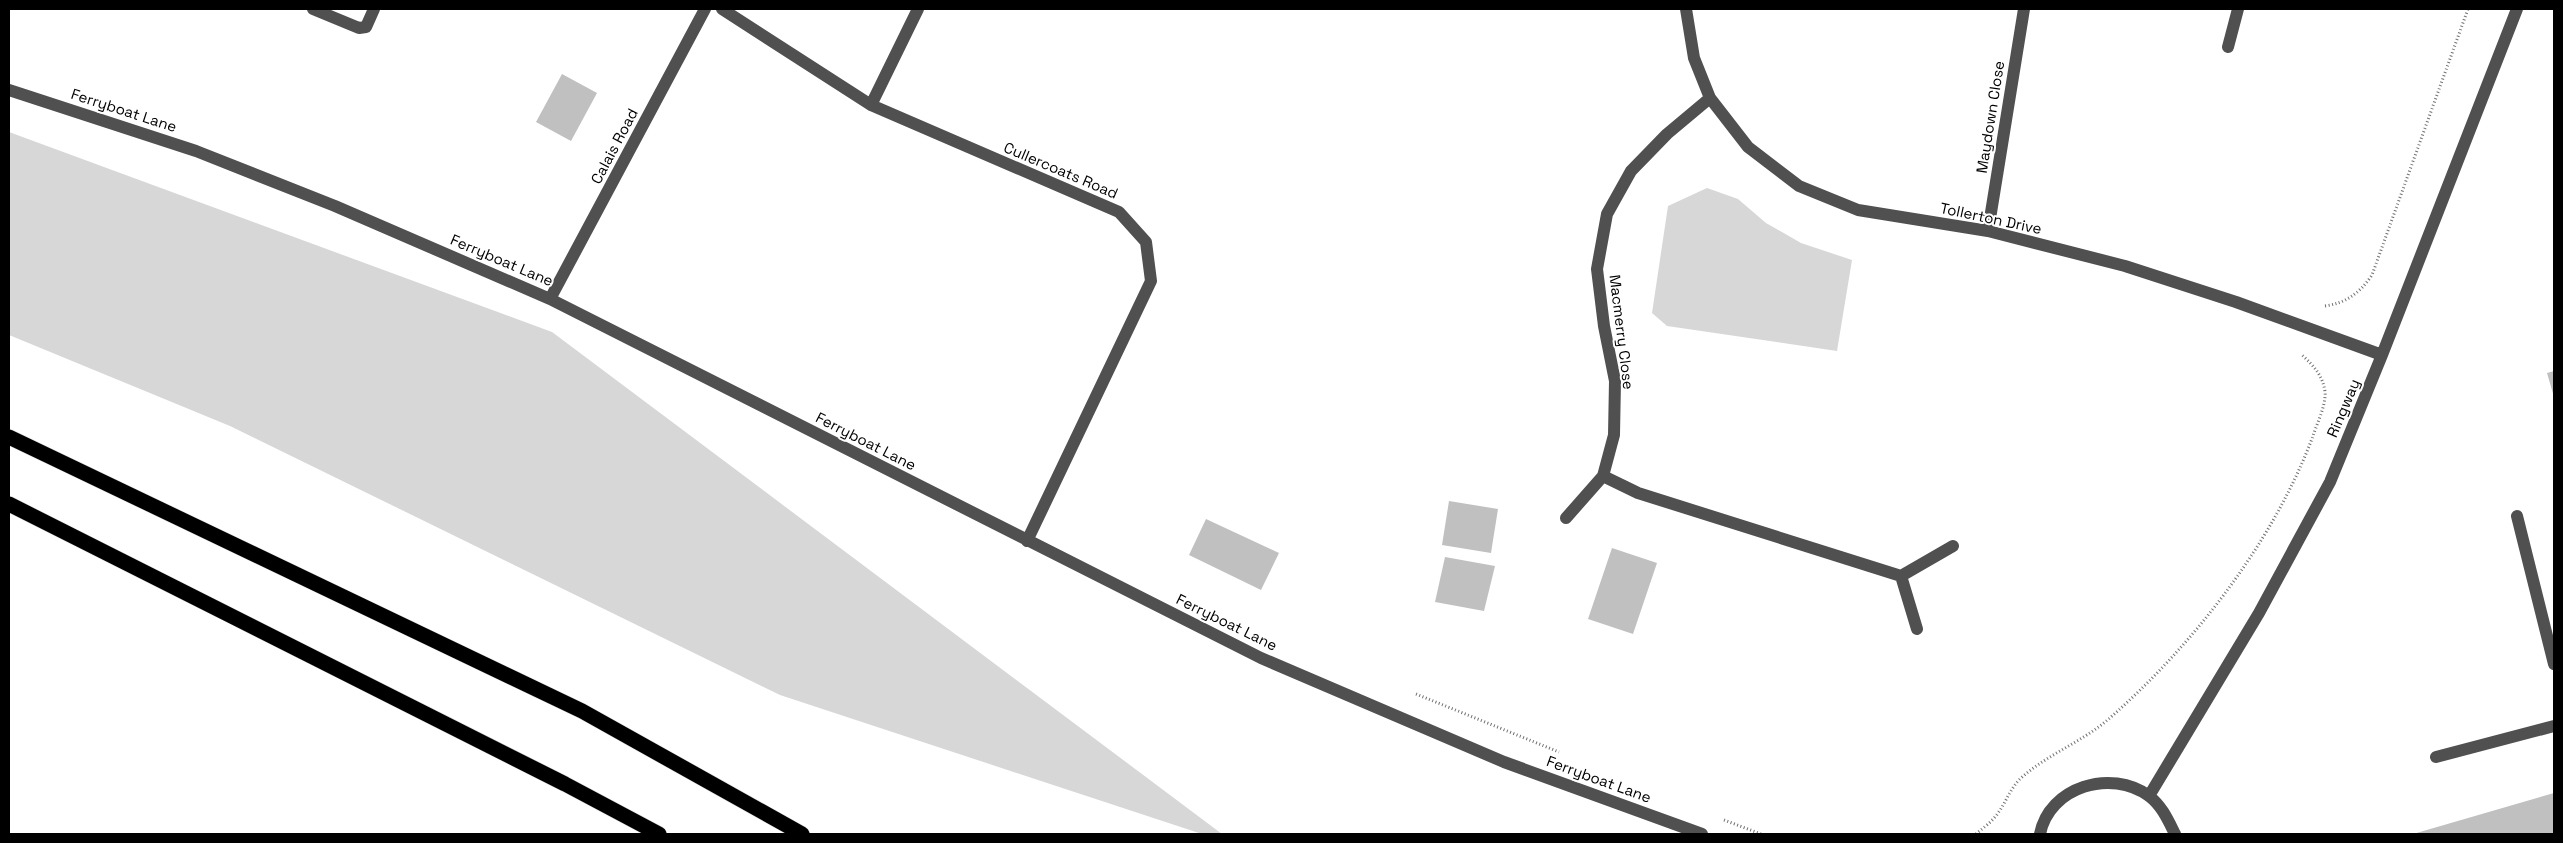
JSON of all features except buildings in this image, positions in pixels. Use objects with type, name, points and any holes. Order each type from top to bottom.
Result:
[{"type":"highway","points":[[9,437],[582,711],[802,834]]},
{"type":"highway","points":[[9,504],[566,784],[659,834]]},
{"type":"street","points":[[313,9],[359,28],[366,27],[374,9]]},
{"type":"street","name":"Calais Road","points":[[550,299],[705,9]]},
{"type":"street","name":"Cullercoats Road","points":[[722,9],[871,106],[1119,212],[1146,242],[1151,280],[1027,541]]},
{"type":"street","points":[[871,106],[918,9]]},
{"type":"street","name":"Tollerton Drive","points":[[1686,9],[1694,58],[1710,98],[1748,147],[1799,186],[1858,210],[1988,231],[2125,266],[2236,302],[2382,355]]},
{"type":"street","name":"Maydown Close","points":[[1988,231],[2024,9]]},
{"type":"street","points":[[2228,47],[2238,9]]},
{"type":"street","name":"Ringway","points":[[2149,796],[2259,613],[2330,482],[2382,355],[2517,9]]},
{"type":"street","name":"Ferryboat Lane","points":[[9,90],[196,151],[335,206],[550,299],[1261,658],[1504,762],[1672,829],[1702,834]]},
{"type":"street","name":"Macmerry Close","points":[[1603,476],[1614,435],[1615,381],[1604,326],[1597,269],[1607,214],[1631,171],[1667,134],[1710,98]]},
{"type":"street","points":[[1566,518],[1603,476],[1638,493],[1901,576],[1953,546]]},
{"type":"street","points":[[2517,516],[2554,664]]},
{"type":"street","points":[[1901,576],[1917,629]]},
{"type":"street","points":[[2436,757],[2554,726]]},
{"type":"street","points":[[2040,834],[2041,827],[2059,800],[2080,788],[2103,782],[2123,783],[2149,796],[2165,812],[2175,834]]},
{"type":"path","points":[[1976,834],[1998,813],[2009,792],[2033,767],[2088,736],[2145,686],[2190,635],[2239,572],[2282,502],[2308,447],[2321,414],[2325,395],[2323,380],[2314,367],[2301,355],[2318,307],[2336,304],[2350,298],[2363,289],[2372,275],[2468,9]]},
{"type":"path","points":[[1415,693],[1560,752]]},
{"type":"path","points":[[1723,819],[1761,834]]},
{"type":"shaded area","points":[[9,132],[552,332],[1222,834],[1202,834],[780,695],[230,426],[9,335]]},
{"type":"shaded area","points":[[1707,188],[1738,199],[1766,223],[1801,243],[1852,260],[1837,351],[1667,326],[1652,313],[1668,206]]}]
